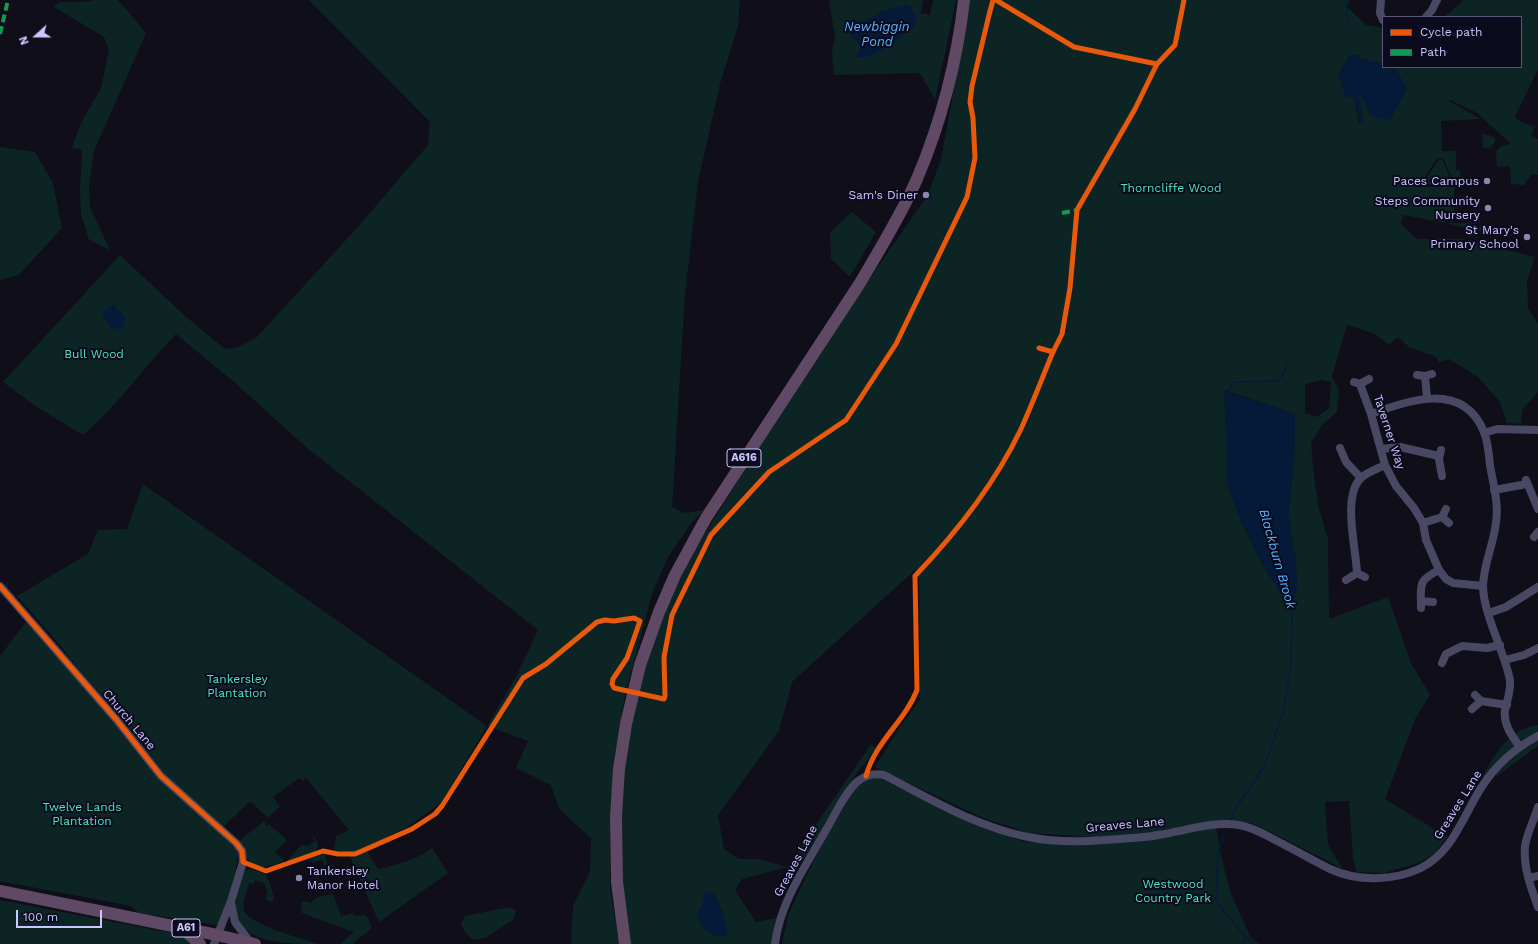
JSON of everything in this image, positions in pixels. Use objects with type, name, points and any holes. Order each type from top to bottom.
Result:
[{"type":"highway","name":"A616","points":[[625,944],[617,882],[616,816],[619,769],[626,724],[640,665],[659,612],[674,575],[706,518],[860,283],[905,204],[919,172],[944,102],[956,49],[964,0]]},
{"type":"highway","name":"A61","points":[[0,891],[181,927],[220,940],[253,944]]},
{"type":"highway","points":[[181,927],[200,944]]},
{"type":"street","points":[[1381,0],[1380,13],[1382,18]]},
{"type":"street","points":[[1427,16],[1432,10],[1436,0]]},
{"type":"street","points":[[1425,375],[1427,398]]},
{"type":"street","name":"Taverner Way","points":[[1369,378],[1357,383],[1371,414],[1385,465],[1396,486],[1414,508],[1423,524],[1426,540],[1439,570],[1446,579],[1453,583],[1483,586]]},
{"type":"street","points":[[1371,414],[1398,404],[1427,398],[1447,400],[1463,406],[1477,420],[1484,433],[1497,503],[1496,522],[1483,586],[1484,597],[1509,672],[1511,687],[1505,716],[1507,725],[1520,747]]},
{"type":"street","points":[[1484,433],[1497,429],[1538,430]]},
{"type":"street","points":[[1381,449],[1400,446],[1440,453],[1442,476]]},
{"type":"street","points":[[1340,448],[1343,464],[1361,478]]},
{"type":"street","points":[[1357,573],[1350,510],[1353,491],[1361,478],[1372,470],[1385,465]]},
{"type":"street","points":[[1494,490],[1527,482],[1538,509]]},
{"type":"street","points":[[1423,524],[1442,517],[1446,509]]},
{"type":"street","points":[[1442,517],[1449,523]]},
{"type":"street","points":[[1433,602],[1421,605],[1420,588],[1424,579],[1439,570]]},
{"type":"street","points":[[1357,573],[1365,577]]},
{"type":"street","points":[[1346,580],[1357,573]]},
{"type":"street","name":"Church Lane","points":[[0,586],[116,719],[161,776],[240,848],[243,854],[243,862],[220,940]]},
{"type":"street","points":[[1489,613],[1506,607],[1538,587]]},
{"type":"street","points":[[1442,663],[1447,649],[1462,646],[1487,648],[1500,645]]},
{"type":"street","points":[[1505,660],[1524,655],[1538,648]]},
{"type":"street","points":[[1472,709],[1478,698],[1507,705]]},
{"type":"street","name":"Greaves Lane","points":[[775,944],[782,913],[798,879],[848,793],[859,781],[871,774],[884,776],[953,811],[1005,831],[1028,837],[1096,842],[1157,836],[1223,824],[1247,827],[1290,847],[1332,870],[1369,878],[1383,878],[1400,875],[1421,868],[1436,858],[1448,847],[1487,780],[1506,758],[1538,736]]},
{"type":"street","points":[[1538,807],[1525,846],[1525,860],[1538,907]]},
{"type":"street","points":[[1529,878],[1538,876]]},
{"type":"street","name":"Church Lane","points":[[231,901],[232,913],[235,922],[253,944]]},
{"type":"green space","points":[[95,0],[118,0],[146,33],[94,151],[89,186],[90,207],[110,250],[89,240],[81,214],[80,191],[82,150],[72,148],[80,125],[101,88],[109,50],[104,37],[54,7],[59,2],[83,2]]},
{"type":"green space","name":"Bull Wood","points":[[309,0],[740,0],[738,26],[720,84],[698,182],[685,294],[672,507],[684,513],[704,510],[692,522],[668,557],[652,594],[625,695],[615,755],[610,809],[610,886],[619,944],[571,944],[573,906],[590,872],[591,838],[559,809],[551,785],[516,768],[528,741],[487,726],[516,677],[538,630],[306,447],[234,382],[176,334],[108,411],[83,435],[34,405],[3,382],[120,255],[185,316],[225,349],[238,347],[256,338],[356,229],[428,145],[430,122]]},
{"type":"green space","points":[[829,0],[923,0],[921,13],[930,15],[933,0],[956,0],[935,100],[920,73],[834,75],[832,53],[835,37]],"holes":[[[883,11],[856,58],[862,47],[851,27],[862,24]]]},
{"type":"green space","name":"Thorncliffe Wood","points":[[970,0],[1350,0],[1347,9],[1348,8],[1366,25],[1382,28],[1382,64],[1360,59],[1358,55],[1349,56],[1339,74],[1354,98],[1359,123],[1363,123],[1358,94],[1363,98],[1371,116],[1407,89],[1395,68],[1522,68],[1522,16],[1445,16],[1464,0],[1538,0],[1538,72],[1537,71],[1515,117],[1521,122],[1535,127],[1531,135],[1538,139],[1538,175],[1532,174],[1524,185],[1511,184],[1510,166],[1497,167],[1496,151],[1501,146],[1511,144],[1477,113],[1450,100],[1449,101],[1481,119],[1441,121],[1442,151],[1456,151],[1456,170],[1460,170],[1460,186],[1456,186],[1444,160],[1441,158],[1436,160],[1418,187],[1454,187],[1454,222],[1446,221],[1447,215],[1445,215],[1445,223],[1403,215],[1401,224],[1417,239],[1461,239],[1535,257],[1527,281],[1528,309],[1538,323],[1538,392],[1522,410],[1521,424],[1507,423],[1500,402],[1478,377],[1449,359],[1439,362],[1436,357],[1409,347],[1398,337],[1389,345],[1373,333],[1347,325],[1332,376],[1339,391],[1337,412],[1322,425],[1311,443],[1319,509],[1328,539],[1329,619],[1388,597],[1411,663],[1430,695],[1416,717],[1385,799],[1447,837],[1433,855],[1418,863],[1384,873],[1356,872],[1353,856],[1349,801],[1325,802],[1328,845],[1343,869],[1263,828],[1250,823],[1220,820],[1156,832],[1095,837],[1029,833],[981,817],[875,767],[900,727],[920,700],[919,579],[916,569],[792,682],[779,731],[718,815],[724,849],[739,859],[759,859],[787,867],[742,879],[735,890],[756,922],[776,918],[771,944],[630,944],[623,904],[622,801],[626,756],[634,706],[651,646],[675,582],[781,411],[804,380],[863,288],[927,196],[941,160]],"holes":[[[1322,380],[1331,382],[1329,408],[1317,417],[1305,413],[1305,384]],[[1225,390],[1295,414],[1294,462],[1288,516],[1295,556],[1297,583],[1292,611],[1263,565],[1241,521],[1228,486]]]},
{"type":"green space","points":[[1482,133],[1495,138],[1495,142],[1490,148],[1483,148]]},
{"type":"green space","points":[[0,147],[35,152],[53,183],[62,228],[19,275],[0,280]]},
{"type":"green space","points":[[1440,159],[1443,161],[1453,185],[1422,184],[1438,161]]},
{"type":"green space","points":[[852,212],[876,232],[850,277],[831,259],[830,232]]},
{"type":"green space","points":[[1446,223],[1471,223],[1472,227],[1484,227],[1484,232]]},
{"type":"green space","name":"Tankersley Plantation","points":[[143,484],[487,726],[441,803],[406,828],[365,848],[378,869],[406,862],[432,848],[448,873],[379,922],[348,853],[334,850],[336,836],[349,830],[306,778],[303,781],[299,778],[273,797],[280,806],[268,818],[250,801],[223,827],[164,773],[120,716],[17,596],[88,554],[98,530],[127,529]]},
{"type":"green space","name":"Twelve Lands Plantation","points":[[26,622],[79,682],[238,852],[234,878],[218,925],[139,913],[131,906],[0,881],[0,656]]},
{"type":"green space","points":[[1538,725],[1538,732],[1481,784],[1482,778],[1489,765],[1498,751],[1508,740],[1521,730]]},
{"type":"green space","points":[[1538,740],[1538,746],[1497,776],[1495,774],[1515,756]]},
{"type":"green space","points":[[871,744],[876,749],[856,774],[794,875],[787,867]]},
{"type":"green space","name":"Westwood Country Park","points":[[877,777],[987,830],[1026,842],[1092,845],[1154,839],[1216,827],[1221,856],[1231,894],[1251,938],[1260,944],[782,944],[788,915],[814,860],[851,794],[862,781]]},
{"type":"green space","points":[[264,821],[267,826],[269,824],[287,840],[275,852],[284,861],[270,866],[261,867],[249,861],[239,841]]},
{"type":"green space","points":[[312,835],[318,843],[316,851],[286,862],[301,845],[308,846],[315,841]]},
{"type":"green space","points":[[324,854],[328,864],[324,865],[322,860],[313,863],[312,861],[310,862],[309,858]]},
{"type":"green space","points":[[250,869],[265,874],[270,883],[274,899],[271,902],[265,899],[268,890],[265,888],[266,884],[255,880],[253,884],[249,883],[244,904],[244,910],[247,915],[265,926],[318,944],[277,942],[263,939],[251,934],[242,926],[236,916],[235,902],[243,872]]},
{"type":"green space","points":[[333,894],[341,916],[353,913],[354,916],[366,915],[372,928],[352,944],[340,944],[354,932],[302,913],[302,902],[305,901],[310,903],[318,897]]},
{"type":"green space","points":[[0,900],[172,933],[188,939],[194,944],[0,944]]},
{"type":"green space","points":[[510,907],[516,911],[514,919],[485,938],[473,940],[465,932],[461,924],[465,916]]},
{"type":"water","name":"Newbiggin Pond","points":[[906,5],[911,7],[917,18],[913,28],[884,49],[865,57],[855,58],[862,47],[850,35],[850,27],[862,24],[883,11]]},
{"type":"water","points":[[1358,55],[1360,59],[1382,64],[1382,68],[1395,68],[1407,89],[1390,120],[1371,116],[1363,98],[1359,94],[1363,124],[1360,123],[1354,98],[1346,97],[1339,74],[1349,56]]},
{"type":"water","points":[[113,304],[126,318],[122,329],[111,328],[102,314]]},
{"type":"water","points":[[1224,390],[1295,414],[1294,462],[1288,516],[1295,556],[1297,583],[1292,612],[1263,565],[1241,521],[1228,486]]},
{"type":"water","points":[[711,891],[718,900],[722,911],[728,933],[726,936],[715,936],[710,934],[703,928],[697,913],[702,905],[703,896],[705,893]]},
{"type":"waterway","name":"Blackburn Brook","points":[[1348,0],[1346,14],[1349,22]]},
{"type":"waterway","name":"Blackburn Brook","points":[[1229,392],[1232,384],[1235,382],[1278,381],[1288,363]]},
{"type":"waterway","name":"Blackburn Brook","points":[[1230,821],[1236,808],[1264,767],[1284,710],[1291,661],[1292,611]]},
{"type":"waterway","name":"Blackburn Brook","points":[[1226,828],[1218,854],[1216,902],[1245,936],[1254,944]]},
{"type":"waterway","name":"Blackburn Brook","points":[[1243,944],[1245,936]]},
{"type":"marked path","points":[[0,34],[8,0]]},
{"type":"marked path","points":[[1062,213],[1077,210]]},
{"type":"cycle path","points":[[0,586],[116,719],[161,776],[236,843],[242,851],[243,862],[266,871],[323,851],[338,854],[355,854],[412,829],[435,814],[442,806],[523,678],[546,664],[597,622],[634,618],[640,621],[627,658],[613,679],[612,684],[614,688],[664,699],[664,657],[672,615],[711,535],[769,472],[846,420],[896,344],[967,197],[975,158],[973,118],[970,102],[972,86],[993,0]]},
{"type":"cycle path","points":[[996,0],[1074,47],[1157,64]]},
{"type":"cycle path","points":[[1053,352],[1062,334],[1070,288],[1077,210],[1135,109],[1157,64],[1175,45],[1184,0]]},
{"type":"cycle path","points":[[866,776],[876,753],[905,712],[917,690],[915,576],[974,507],[1010,451],[1020,431],[1053,352],[1039,348]]},
{"type":"place","name":"Paces Campus","points":[[1487,181]]},
{"type":"place","name":"Sam's Diner","points":[[926,195]]},
{"type":"place","name":"Steps Community Nursery","points":[[1488,208]]},
{"type":"place","name":"St Mary's Primary School","points":[[1527,237]]},
{"type":"place","name":"Tankersley Manor Hotel","points":[[299,878]]}]
